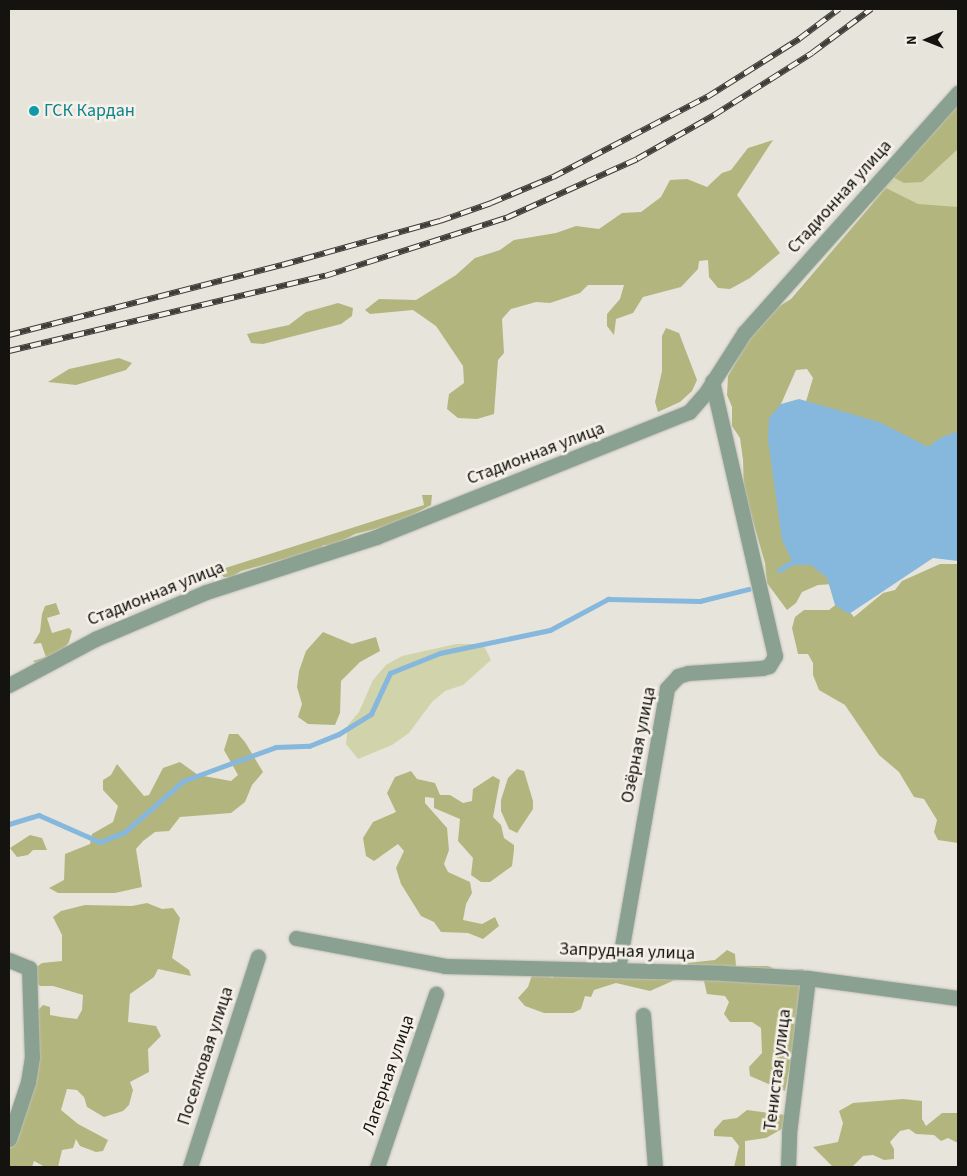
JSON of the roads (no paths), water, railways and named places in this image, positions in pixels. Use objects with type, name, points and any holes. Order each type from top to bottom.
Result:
[{"type":"street","name":"Стадионная улица","points":[[9,685],[95,638],[206,592],[376,537],[674,419],[700,402],[744,333],[958,93]]},
{"type":"street","name":"Озёрная улица","points":[[618,968],[667,688],[678,676],[688,673],[762,668],[769,666],[775,656],[712,382]]},
{"type":"street","name":"Запрудная улица","points":[[296,938],[445,966],[618,968],[808,978],[958,998]]},
{"type":"street","name":"Поселковая улица","points":[[190,1167],[258,957]]},
{"type":"street","points":[[9,960],[29,968],[32,1058],[28,1082],[9,1140]]},
{"type":"street","name":"Тенистая улица","points":[[788,1167],[788,1132],[808,978]]},
{"type":"street","name":"Лагерная улица","points":[[377,1167],[436,994]]},
{"type":"street","points":[[642,1015],[655,1167]]},
{"type":"water","points":[[799,399],[879,422],[928,447],[940,438],[958,431],[958,561],[933,558],[849,614],[835,605],[827,578],[811,565],[794,565],[782,540],[768,440],[769,418],[781,404]]},
{"type":"waterway","points":[[779,570],[796,560]]},
{"type":"waterway","points":[[9,824],[39,815],[100,842],[125,832],[183,781],[276,747],[309,746],[339,734],[371,714],[390,673],[440,653],[550,630],[608,599],[700,601],[749,589]]},
{"type":"railway","points":[[9,335],[282,265],[440,221],[491,203],[553,177],[707,97],[799,39],[839,9]]},
{"type":"railway","points":[[9,351],[325,276],[506,218],[637,159],[714,115],[812,53],[871,9]]},
{"type":"place","name":"ГСК Кардан","points":[[34,111]]}]
